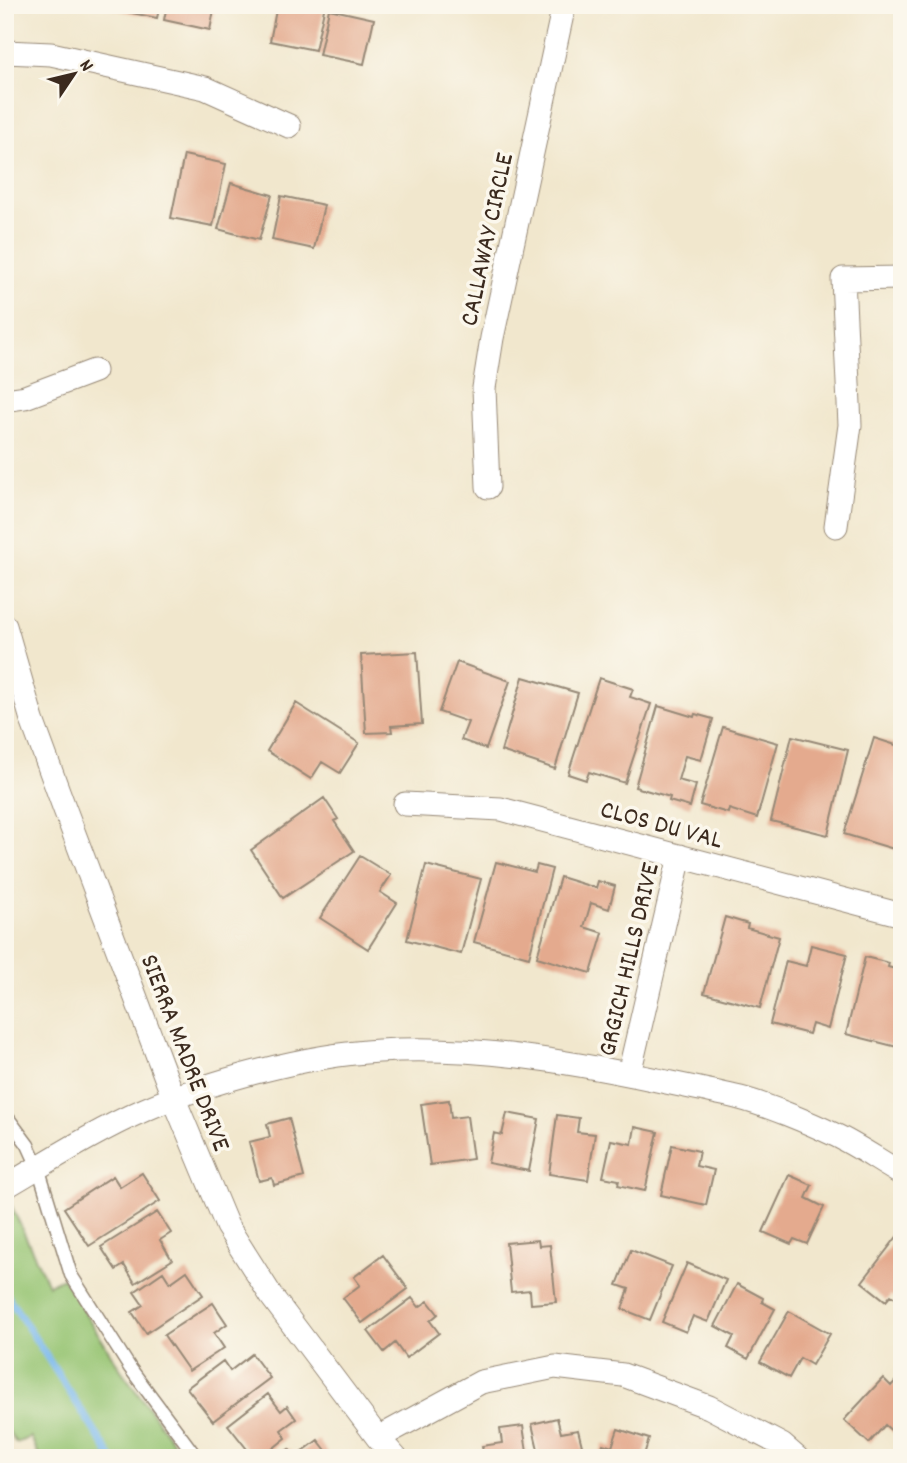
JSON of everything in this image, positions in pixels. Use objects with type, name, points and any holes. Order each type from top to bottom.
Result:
[{"type":"street","name":"CALLAWAY CIRCLE","points":[[488,487],[484,388],[486,375],[564,5]]},
{"type":"street","points":[[5,52],[51,54],[205,88],[289,126]]},
{"type":"street","points":[[836,526],[850,425],[843,279],[902,278]]},
{"type":"street","points":[[5,400],[25,397],[93,371]]},
{"type":"street","name":"SIERRA MADRE DRIVE","points":[[5,626],[32,720],[174,1099],[227,1226],[272,1297],[396,1458]]},
{"type":"street","name":"CLOS DU VAL","points":[[405,804],[501,809],[902,915]]},
{"type":"street","name":"GRGICH HILLS DRIVE","points":[[629,1074],[680,856]]},
{"type":"street","points":[[5,1186],[98,1133],[174,1099],[216,1084],[303,1061],[379,1051],[468,1052],[549,1060],[742,1098],[834,1134],[902,1174]]},
{"type":"street","points":[[378,1438],[481,1382],[555,1367],[623,1375],[709,1406],[782,1446],[797,1458]]},
{"type":"lane","points":[[5,1114],[27,1145],[33,1170],[71,1275],[130,1368],[197,1458]]},
{"type":"path","points":[[5,1440],[13,1458]]},
{"type":"green space","points":[[5,1192],[48,1285],[63,1278],[121,1370],[184,1458],[40,1458],[31,1437],[16,1443],[5,1426]]},
{"type":"building","points":[[113,5],[160,5],[157,18],[112,9]]},
{"type":"building","points":[[167,5],[215,5],[210,30],[164,20]]},
{"type":"building","points":[[277,5],[325,5],[315,50],[270,41]]},
{"type":"building","points":[[329,9],[374,19],[364,64],[319,55]]},
{"type":"building","points":[[184,155],[226,164],[213,226],[171,218]]},
{"type":"building","points":[[231,183],[272,195],[259,240],[218,229]]},
{"type":"building","points":[[281,196],[324,205],[314,249],[272,240]]},
{"type":"building","points":[[417,652],[422,724],[391,726],[392,732],[366,733],[361,655]]},
{"type":"building","points":[[457,662],[510,681],[486,749],[461,740],[468,722],[439,712]]},
{"type":"building","points":[[523,677],[578,693],[555,769],[501,751]]},
{"type":"building","points":[[599,678],[633,689],[630,697],[651,704],[625,783],[589,772],[586,780],[568,774]]},
{"type":"building","points":[[296,703],[359,743],[340,773],[322,762],[311,779],[267,751]]},
{"type":"building","points":[[658,706],[694,717],[695,714],[713,719],[701,760],[685,756],[678,780],[696,785],[690,807],[669,801],[670,797],[635,787]]},
{"type":"building","points":[[723,727],[778,743],[757,818],[729,809],[728,813],[700,805]]},
{"type":"building","points":[[792,736],[848,750],[828,835],[771,821]]},
{"type":"building","points":[[874,738],[902,747],[902,836],[897,850],[844,834]]},
{"type":"building","points":[[324,798],[338,819],[334,821],[354,851],[283,898],[251,850]]},
{"type":"building","points":[[360,856],[391,875],[380,892],[397,903],[368,949],[320,918]]},
{"type":"building","points":[[496,862],[535,872],[537,865],[552,869],[529,957],[474,942]]},
{"type":"building","points":[[426,865],[481,879],[461,954],[407,940]]},
{"type":"building","points":[[560,877],[596,888],[598,881],[615,886],[609,909],[591,903],[584,927],[603,933],[591,973],[537,957]]},
{"type":"building","points":[[725,917],[748,924],[747,928],[779,937],[760,1008],[704,993]]},
{"type":"building","points":[[811,945],[847,954],[828,1029],[812,1024],[809,1034],[770,1024],[786,961],[806,966]]},
{"type":"building","points":[[865,957],[889,963],[888,967],[902,971],[901,1048],[846,1034]]},
{"type":"building","points":[[449,1100],[451,1118],[467,1116],[473,1159],[430,1165],[421,1104]]},
{"type":"building","points":[[507,1113],[539,1119],[529,1171],[488,1163],[494,1133],[502,1135]]},
{"type":"building","points":[[557,1115],[579,1118],[577,1132],[595,1134],[588,1180],[549,1174]]},
{"type":"building","points":[[289,1118],[304,1177],[274,1185],[272,1178],[259,1181],[249,1142],[270,1137],[267,1124]]},
{"type":"building","points":[[635,1127],[658,1132],[645,1191],[618,1185],[619,1180],[603,1177],[611,1140],[632,1144]]},
{"type":"building","points":[[672,1145],[699,1151],[696,1166],[714,1170],[706,1205],[661,1195]]},
{"type":"building","points":[[142,1173],[160,1201],[89,1246],[64,1208],[113,1176],[120,1187]]},
{"type":"building","points":[[789,1175],[812,1185],[806,1198],[824,1207],[807,1244],[794,1239],[791,1244],[763,1232]]},
{"type":"building","points":[[157,1212],[171,1233],[160,1240],[172,1260],[135,1283],[124,1265],[116,1270],[101,1247]]},
{"type":"building","points":[[899,1234],[902,1236],[902,1303],[891,1295],[886,1301],[862,1282]]},
{"type":"building","points":[[538,1240],[539,1246],[550,1245],[556,1302],[531,1304],[530,1290],[511,1292],[506,1243]]},
{"type":"building","points":[[631,1250],[672,1266],[650,1320],[622,1309],[629,1289],[617,1285]]},
{"type":"building","points":[[383,1255],[408,1289],[362,1323],[343,1298],[360,1285],[354,1277]]},
{"type":"building","points":[[687,1263],[726,1280],[708,1322],[693,1316],[686,1332],[662,1322]]},
{"type":"building","points":[[187,1271],[203,1295],[146,1333],[132,1312],[143,1305],[134,1292],[163,1272],[170,1283]]},
{"type":"building","points":[[737,1284],[763,1298],[762,1302],[775,1309],[748,1359],[728,1348],[734,1336],[715,1326]]},
{"type":"building","points":[[412,1298],[419,1307],[428,1301],[438,1314],[430,1321],[439,1333],[406,1358],[395,1343],[384,1352],[368,1331]]},
{"type":"building","points":[[213,1303],[227,1324],[214,1333],[224,1348],[189,1371],[164,1335]]},
{"type":"building","points":[[789,1311],[830,1334],[812,1365],[800,1358],[789,1378],[760,1362]]},
{"type":"building","points":[[252,1354],[270,1378],[213,1421],[187,1388],[223,1361],[230,1371]]},
{"type":"building","points":[[902,1374],[902,1424],[894,1433],[885,1425],[869,1443],[844,1420],[883,1378],[891,1386]]},
{"type":"building","points":[[268,1394],[281,1411],[287,1406],[296,1419],[281,1430],[286,1438],[261,1458],[254,1458],[228,1425]]},
{"type":"building","points":[[557,1418],[561,1433],[578,1430],[585,1458],[540,1458],[532,1424]]},
{"type":"building","points":[[523,1426],[528,1458],[484,1458],[482,1446],[502,1443],[500,1429]]},
{"type":"building","points":[[618,1429],[649,1439],[643,1458],[599,1458],[603,1444],[612,1447]]},
{"type":"building","points":[[318,1440],[332,1458],[277,1458],[289,1449],[295,1457]]},
{"type":"waterway","points":[[5,1292],[112,1458]]}]
